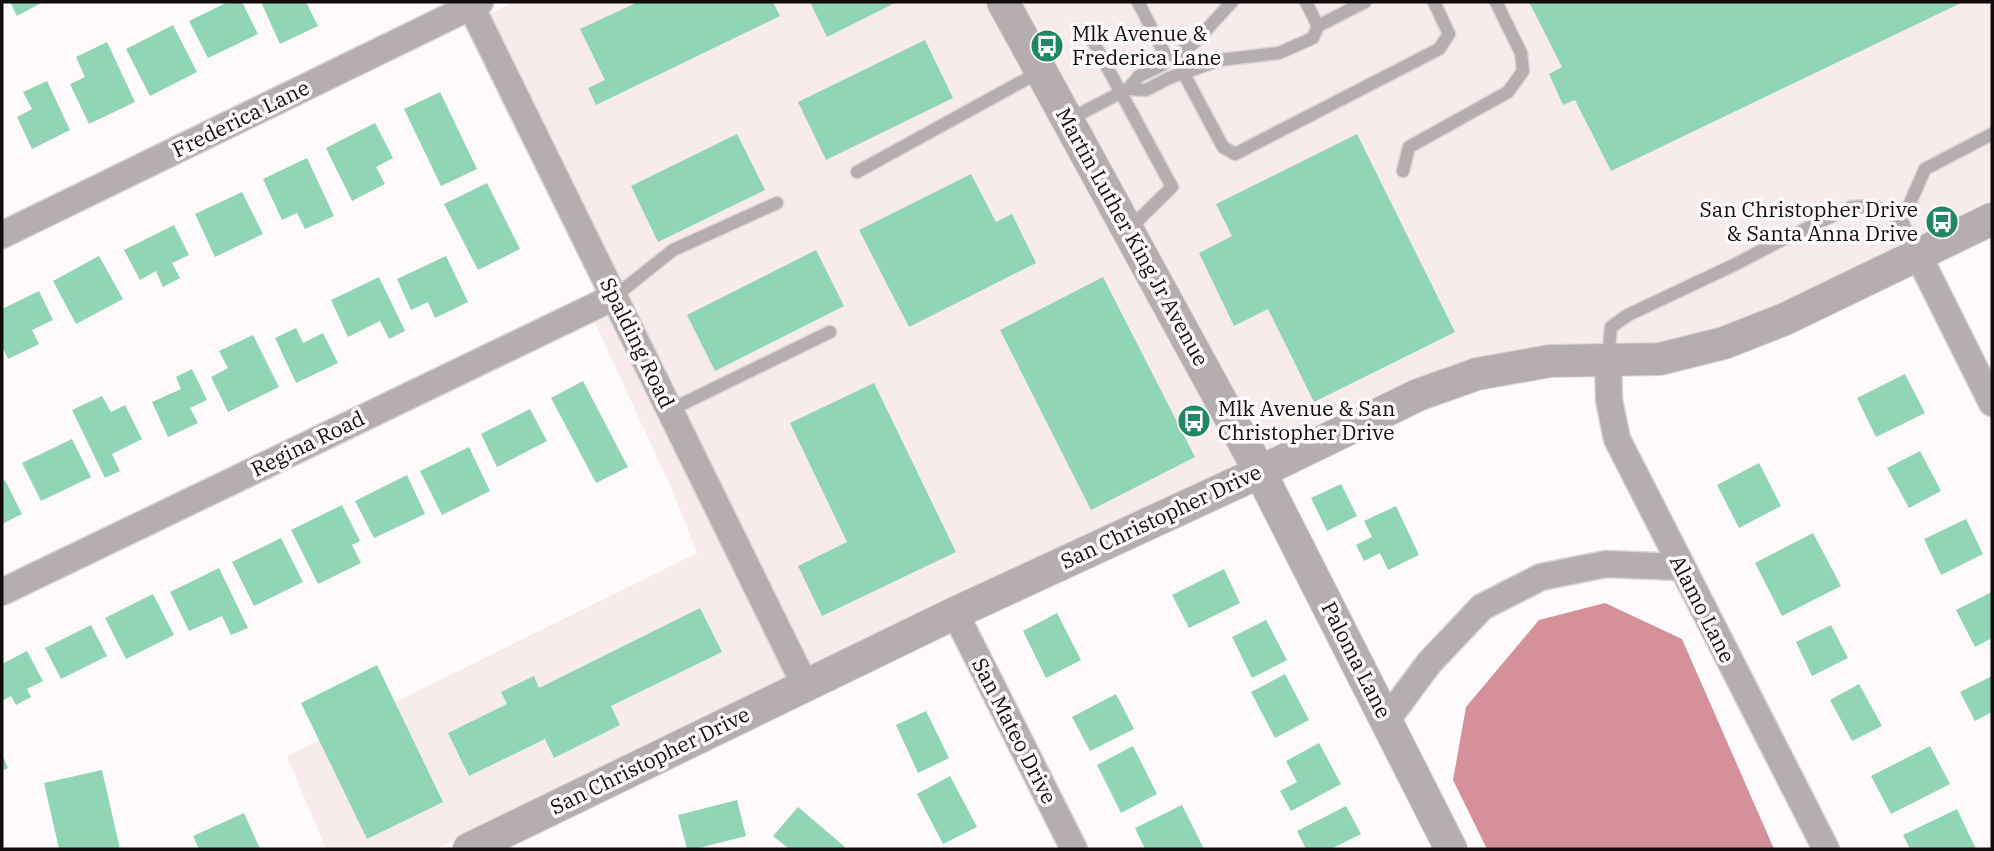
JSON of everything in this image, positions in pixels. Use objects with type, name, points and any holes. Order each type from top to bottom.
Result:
[{"type":"street","name":"Martin Luther King Jr Avenue","points":[[1003,2],[1260,471]]},
{"type":"street","name":"Frederica Lane","points":[[2,236],[473,3]]},
{"type":"street","name":"Spalding Road","points":[[473,3],[804,685]]},
{"type":"street","name":"San Christopher Drive","points":[[469,849],[955,612],[1418,395],[1478,374],[1550,361],[1660,359],[1724,343],[1784,319],[1992,219]]},
{"type":"street","points":[[1918,255],[1992,403]]},
{"type":"street","name":"Regina Road","points":[[2,592],[614,297]]},
{"type":"street","name":"Alamo Lane","points":[[1608,359],[1609,400],[1616,439],[1826,849]]},
{"type":"street","name":"Paloma Lane","points":[[1260,471],[1451,849]]},
{"type":"street","points":[[1386,721],[1429,663],[1482,607],[1541,577],[1606,564],[1681,567]]},
{"type":"street","name":"San Mateo Drive","points":[[955,612],[1074,849]]},
{"type":"lane","points":[[1138,2],[1168,60]]},
{"type":"lane","points":[[1068,120],[1124,91],[1139,76],[1195,42],[1232,2]]},
{"type":"lane","points":[[1306,2],[1318,26]]},
{"type":"lane","points":[[1124,91],[1146,90],[1169,78],[1220,60],[1279,53],[1314,38],[1318,26],[1365,2]]},
{"type":"lane","points":[[1184,74],[1223,147],[1235,154],[1439,49],[1449,34],[1434,2]]},
{"type":"lane","points":[[1403,171],[1409,147],[1508,92],[1524,71],[1521,53],[1496,2]]},
{"type":"lane","points":[[1093,41],[1124,91],[1172,187],[1128,229]]},
{"type":"lane","points":[[857,172],[1041,71]]},
{"type":"lane","points":[[1902,221],[1925,169],[1992,134]]},
{"type":"lane","points":[[614,297],[673,250],[777,203]]},
{"type":"lane","points":[[1608,359],[1611,327],[1628,314],[1851,207],[1872,206],[1890,212],[1902,221],[1918,255]]},
{"type":"lane","points":[[670,410],[830,332]]},
{"type":"shaded area","points":[[514,2],[988,2],[1241,464],[810,666],[489,14]]},
{"type":"shaded area","points":[[1018,2],[1992,2],[1992,202],[1778,306],[1719,329],[1657,344],[1595,344],[1265,452]]},
{"type":"shaded area","points":[[609,316],[786,678],[436,849],[326,849],[287,756],[697,553],[674,494],[595,323]]},
{"type":"shaded area","points":[[1605,603],[1682,639],[1774,849],[1487,849],[1453,780],[1466,707],[1539,620]]},
{"type":"building","points":[[10,2],[43,2],[17,16]]},
{"type":"building","points":[[228,2],[242,2],[258,34],[208,58],[189,21]]},
{"type":"building","points":[[261,2],[306,2],[318,26],[280,44]]},
{"type":"building","points":[[638,2],[773,2],[780,16],[596,105],[588,88],[605,80],[580,29]]},
{"type":"building","points":[[810,2],[897,2],[827,37]]},
{"type":"building","points":[[1529,2],[1963,2],[1611,171],[1575,100],[1563,105],[1549,74],[1562,67]]},
{"type":"building","points":[[173,25],[197,72],[150,96],[126,49]]},
{"type":"building","points":[[925,40],[953,98],[826,160],[798,102]]},
{"type":"building","points":[[107,42],[135,102],[89,124],[70,84],[85,77],[76,57]]},
{"type":"building","points":[[47,81],[70,130],[32,149],[17,117],[32,109],[23,92]]},
{"type":"building","points":[[440,92],[477,169],[441,186],[404,109]]},
{"type":"building","points":[[375,123],[393,158],[376,167],[385,184],[352,201],[326,148]]},
{"type":"building","points":[[737,134],[765,190],[658,242],[631,186]]},
{"type":"building","points":[[1357,134],[1455,332],[1314,402],[1268,309],[1234,326],[1199,253],[1232,236],[1216,204]]},
{"type":"building","points":[[307,158],[334,216],[305,229],[297,213],[282,220],[263,179]]},
{"type":"building","points":[[971,174],[996,222],[1012,214],[1036,263],[909,327],[859,230]]},
{"type":"building","points":[[487,183],[520,249],[478,270],[444,204]]},
{"type":"building","points":[[242,192],[263,234],[215,257],[195,214]]},
{"type":"building","points":[[174,225],[189,255],[172,263],[180,278],[163,287],[156,271],[140,280],[124,250]]},
{"type":"building","points":[[816,250],[844,306],[715,371],[687,315]]},
{"type":"building","points":[[99,256],[123,299],[76,324],[53,281]]},
{"type":"building","points":[[446,256],[468,302],[435,318],[428,302],[411,310],[397,279]]},
{"type":"building","points":[[379,277],[405,331],[389,339],[380,321],[348,337],[331,300]]},
{"type":"building","points":[[1103,277],[1195,457],[1091,510],[1000,330]]},
{"type":"building","points":[[39,291],[53,320],[32,330],[39,344],[8,359],[2,346],[2,309]]},
{"type":"building","points":[[296,328],[303,343],[323,333],[338,363],[296,383],[275,338]]},
{"type":"building","points":[[253,335],[279,387],[228,412],[211,377],[228,368],[219,351]]},
{"type":"building","points":[[192,369],[207,400],[190,408],[198,423],[168,437],[152,402],[181,389],[176,377]]},
{"type":"building","points":[[1905,374],[1925,413],[1876,437],[1857,398]]},
{"type":"building","points":[[583,381],[628,467],[596,483],[551,398]]},
{"type":"building","points":[[874,383],[956,552],[822,616],[798,566],[847,542],[790,423]]},
{"type":"building","points":[[102,396],[111,412],[125,405],[142,439],[112,454],[120,471],[105,478],[72,410]]},
{"type":"building","points":[[530,409],[547,441],[497,467],[481,434]]},
{"type":"building","points":[[72,439],[91,477],[41,501],[22,463]]},
{"type":"building","points":[[469,447],[490,491],[442,515],[420,471]]},
{"type":"building","points":[[1920,451],[1941,491],[1909,508],[1887,468]]},
{"type":"building","points":[[1759,463],[1781,506],[1739,528],[1717,485]]},
{"type":"building","points":[[407,475],[425,514],[374,538],[355,501]]},
{"type":"building","points":[[5,480],[22,514],[2,524],[2,482]]},
{"type":"building","points":[[1341,484],[1357,516],[1327,531],[1311,498]]},
{"type":"building","points":[[342,505],[360,541],[352,545],[361,563],[318,584],[291,530]]},
{"type":"building","points":[[1396,506],[1419,555],[1388,570],[1380,553],[1364,561],[1356,545],[1372,537],[1364,521]]},
{"type":"building","points":[[1966,519],[1983,554],[1941,575],[1924,539]]},
{"type":"building","points":[[1813,533],[1841,586],[1782,616],[1755,563]]},
{"type":"building","points":[[281,538],[303,582],[254,606],[232,562]]},
{"type":"building","points":[[219,568],[248,628],[231,635],[222,616],[189,631],[170,592]]},
{"type":"building","points":[[1224,569],[1240,603],[1189,628],[1172,595]]},
{"type":"building","points":[[1992,592],[1992,638],[1975,647],[1956,610]]},
{"type":"building","points":[[153,594],[174,635],[126,659],[105,618]]},
{"type":"building","points":[[700,608],[722,652],[611,706],[620,725],[554,758],[545,739],[469,776],[448,733],[507,704],[501,692],[534,676],[539,688]]},
{"type":"building","points":[[1057,613],[1081,660],[1046,678],[1023,631]]},
{"type":"building","points":[[1266,620],[1287,660],[1252,678],[1232,637]]},
{"type":"building","points":[[91,625],[107,656],[61,679],[45,648]]},
{"type":"building","points":[[1831,625],[1848,658],[1812,676],[1796,642]]},
{"type":"building","points":[[27,651],[43,681],[27,689],[31,697],[16,705],[11,696],[2,701],[2,664]]},
{"type":"building","points":[[377,665],[443,802],[367,839],[301,703]]},
{"type":"building","points":[[1285,674],[1309,720],[1275,738],[1251,692]]},
{"type":"building","points":[[1992,676],[1992,712],[1975,721],[1960,692]]},
{"type":"building","points":[[1859,684],[1882,726],[1852,741],[1830,700]]},
{"type":"building","points":[[1116,694],[1134,729],[1090,751],[1072,717]]},
{"type":"building","points":[[926,711],[949,758],[918,773],[896,725]]},
{"type":"building","points":[[1319,743],[1341,784],[1291,811],[1280,791],[1297,782],[1286,761]]},
{"type":"building","points":[[1133,746],[1157,794],[1121,813],[1097,765]]},
{"type":"building","points":[[1930,746],[1950,784],[1891,814],[1871,776]]},
{"type":"building","points":[[2,754],[8,768],[2,771]]},
{"type":"building","points":[[102,770],[120,849],[59,849],[44,783]]},
{"type":"building","points":[[950,776],[977,827],[943,844],[917,794]]},
{"type":"building","points":[[737,800],[746,836],[687,849],[678,815]]},
{"type":"building","points":[[1182,805],[1204,849],[1145,849],[1135,828]]},
{"type":"building","points":[[1346,806],[1361,834],[1331,849],[1306,849],[1297,831]]},
{"type":"building","points":[[798,807],[845,847],[789,849],[773,836]]},
{"type":"building","points":[[1957,809],[1976,849],[1910,849],[1903,835]]},
{"type":"building","points":[[244,813],[260,849],[199,849],[193,836]]},
{"type":"place","name":"Mlk Avenue & Frederica Lane","points":[[1047,46]]},
{"type":"place","name":"San Christopher Drive & Santa Anna Drive","points":[[1942,222]]},
{"type":"place","name":"Mlk Avenue & San Christopher Drive","points":[[1194,421]]}]
